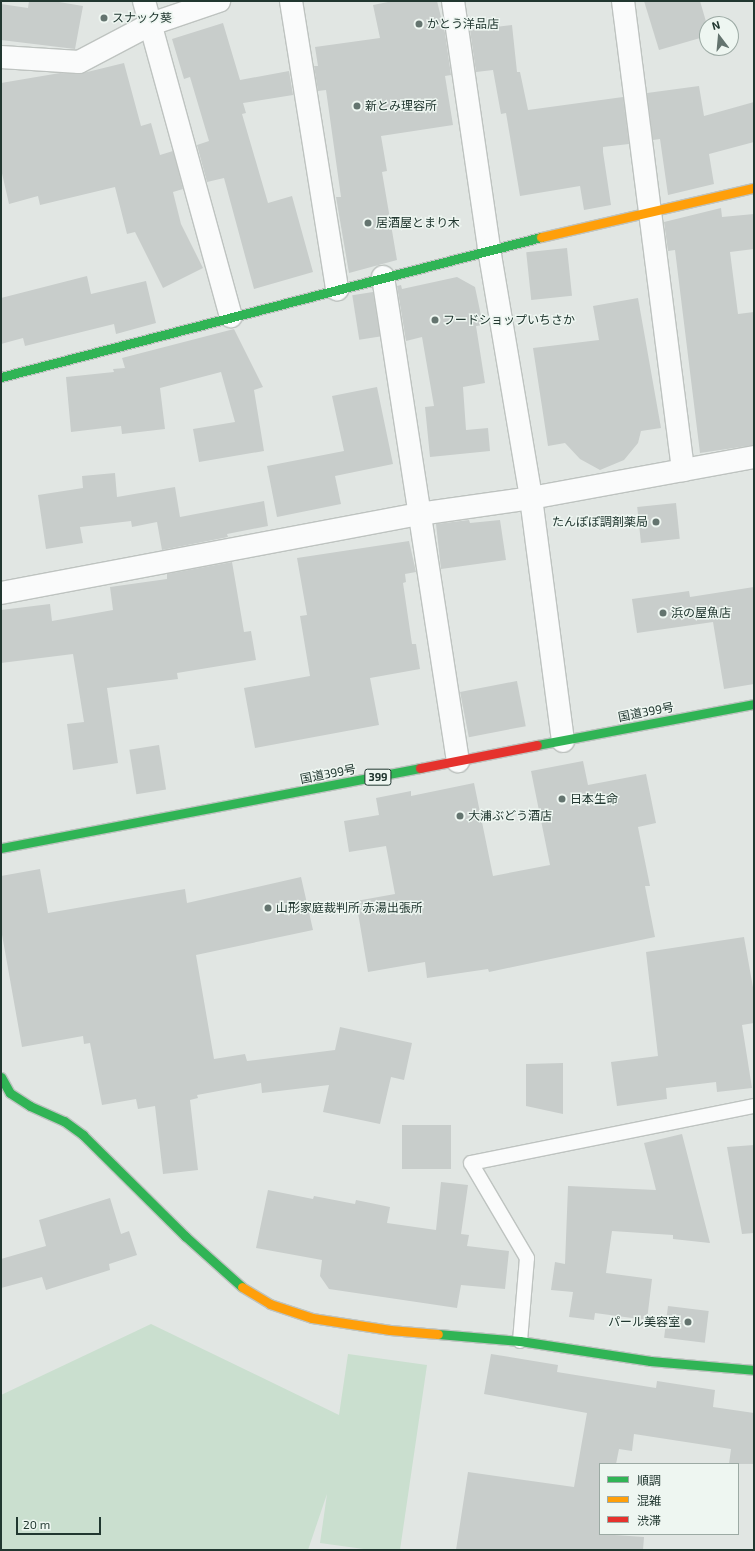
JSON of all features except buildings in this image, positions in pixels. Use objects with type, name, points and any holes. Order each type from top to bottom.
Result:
[{"type":"main road","points":[[1,377],[489,249],[754,188]]},
{"type":"main road","name":"国道399号","points":[[1,848],[754,704]]},
{"type":"main road","points":[[1,1078],[10,1093],[30,1106],[64,1121],[84,1135],[185,1236],[239,1285],[270,1304],[312,1318],[390,1330],[520,1341],[650,1361],[754,1370]]},
{"type":"street","points":[[144,1],[231,316]]},
{"type":"street","points":[[1,57],[79,62],[151,24],[219,1]]},
{"type":"street","points":[[290,1],[337,289]]},
{"type":"street","points":[[453,1],[489,249],[531,498],[563,740]]},
{"type":"street","points":[[623,1],[683,470]]},
{"type":"street","points":[[383,277],[458,761]]},
{"type":"street","points":[[1,593],[419,514],[531,498],[754,457]]},
{"type":"lane","points":[[520,1341],[527,1258],[471,1163],[754,1106]]},
{"type":"green space","points":[[151,1324],[339,1415],[348,1354],[427,1365],[400,1550],[371,1550],[320,1543],[327,1494],[308,1550],[1,1550],[1,1395]]},
{"type":"traffic: fast","points":[[1,377],[541,237]]},
{"type":"traffic: fast","points":[[537,745],[754,704]]},
{"type":"traffic: fast","points":[[1,848],[420,768]]},
{"type":"traffic: fast","points":[[1,1077],[10,1093],[30,1106],[64,1121],[83,1135],[185,1236],[242,1287]]},
{"type":"traffic: fast","points":[[438,1334],[520,1341],[650,1361],[754,1370]]},
{"type":"traffic: slow","points":[[541,237],[754,188]]},
{"type":"traffic: slow","points":[[242,1287],[270,1304],[312,1318],[390,1330],[438,1334]]},
{"type":"traffic: jam","points":[[420,768],[537,745]]},
{"type":"place","name":"スナック葵","points":[[104,18]]},
{"type":"place","name":"かとう洋品店","points":[[419,24]]},
{"type":"place","name":"新とみ理容所","points":[[357,106]]},
{"type":"place","name":"居酒屋とまり木","points":[[368,223]]},
{"type":"place","name":"フードショップいちさか","points":[[435,320]]},
{"type":"place","name":"たんぽぽ調剤薬局","points":[[656,522]]},
{"type":"place","name":"浜の屋魚店","points":[[663,613]]},
{"type":"place","name":"日本生命","points":[[562,799]]},
{"type":"place","name":"大浦ぶどう酒店","points":[[460,816]]},
{"type":"place","name":"山形家庭裁判所 赤湯出張所","points":[[268,908]]},
{"type":"place","name":"パール美容室","points":[[688,1322]]}]
